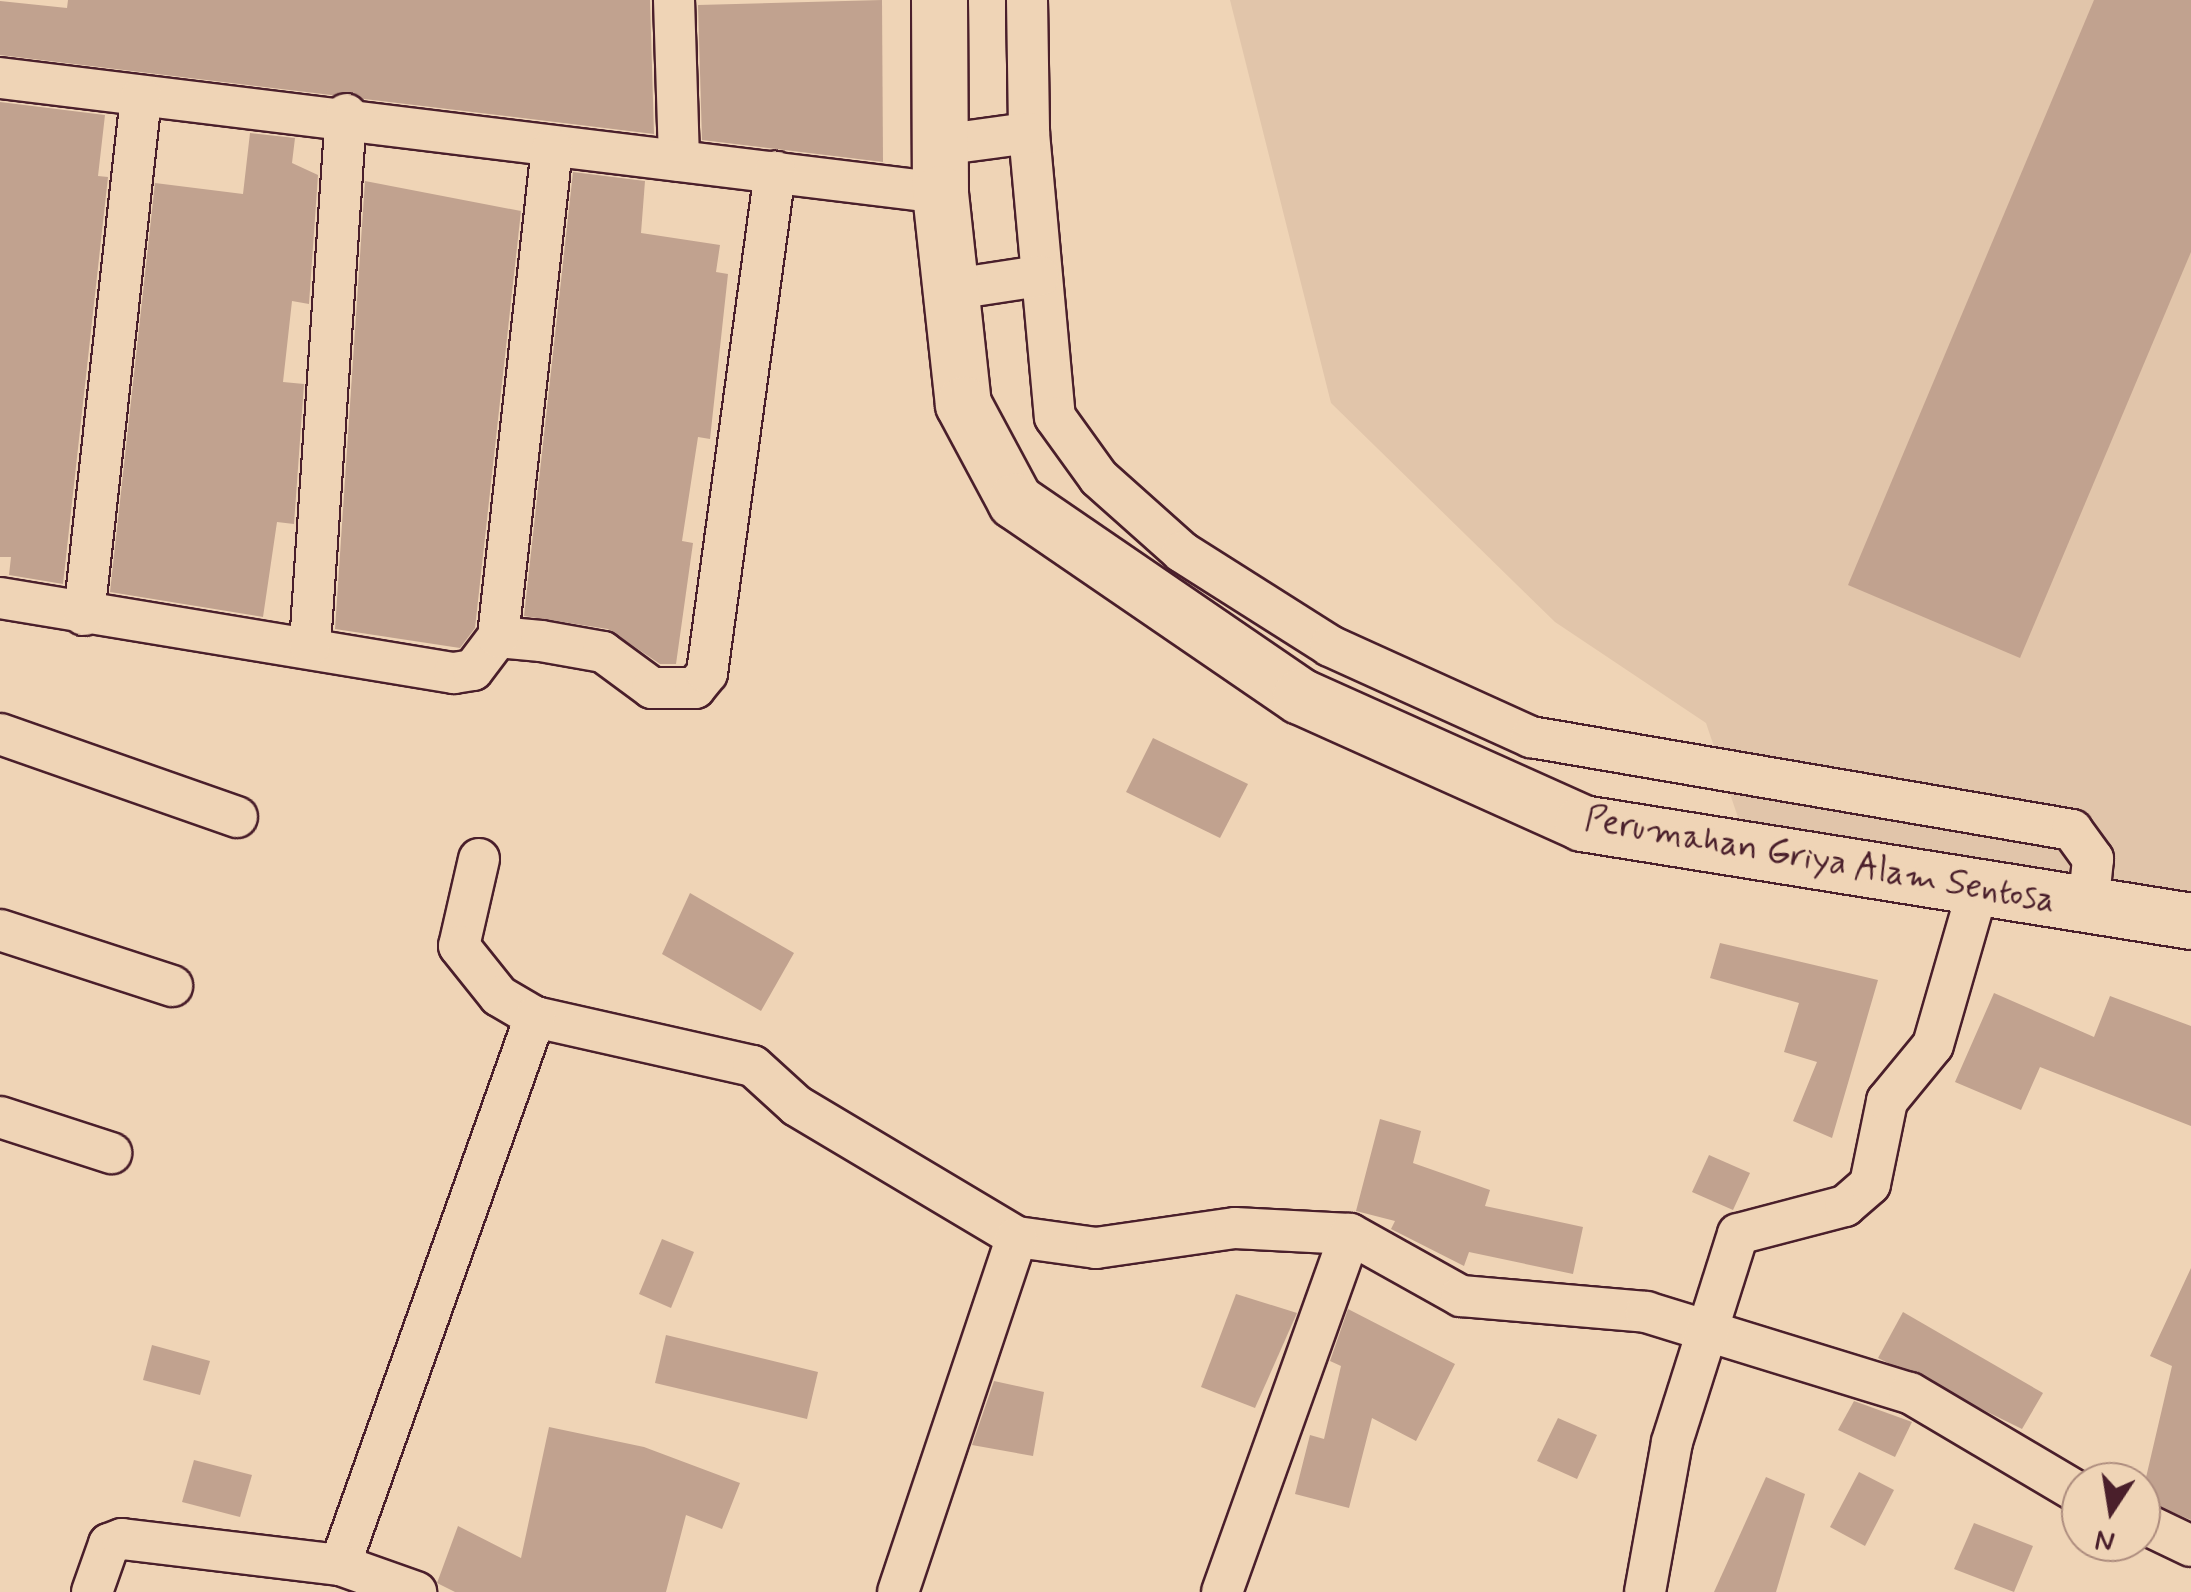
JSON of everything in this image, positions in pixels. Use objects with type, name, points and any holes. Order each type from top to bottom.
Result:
[{"type":"street","points":[[674,0],[679,161]]},
{"type":"street","name":"Perumahan Griya Alam Sentosa","points":[[940,0],[940,169],[948,290],[963,404],[1002,487],[1152,598],[1300,696],[1582,823],[1976,894],[2191,922]]},
{"type":"street","points":[[1027,0],[1029,134],[1038,276],[1055,417],[1099,478],[1182,552],[1330,646],[1531,737],[2072,830],[2092,860],[2088,908]]},
{"type":"street","points":[[0,78],[141,97],[346,114],[552,149],[775,172],[940,169],[1029,134]]},
{"type":"street","points":[[84,615],[141,97]]},
{"type":"street","points":[[310,645],[346,114]]},
{"type":"street","points":[[0,598],[84,615],[310,645],[454,673],[474,670],[498,637],[552,149]]},
{"type":"street","points":[[498,637],[602,652],[626,676],[675,693],[707,673],[775,172]]},
{"type":"street","points":[[948,290],[1038,276]]},
{"type":"street","points":[[1152,598],[1182,552]]},
{"type":"street","points":[[0,734],[237,817]]},
{"type":"street","points":[[480,859],[459,946],[472,971],[535,1017],[753,1066],[797,1106],[1017,1237],[1096,1248],[1235,1228],[1350,1234],[1461,1296],[1616,1307],[1706,1328],[1910,1393],[2061,1482]]},
{"type":"street","points":[[1644,1592],[1672,1442],[1738,1234],[1845,1206],[1870,1184],[1887,1101],[1932,1045],[1976,894]]},
{"type":"street","points":[[0,930],[172,986]]},
{"type":"street","points":[[340,1565],[535,1017]]},
{"type":"street","points":[[0,1117],[111,1153]]},
{"type":"street","points":[[1222,1592],[1350,1234]]},
{"type":"street","points":[[898,1592],[1017,1237]]},
{"type":"street","points":[[2161,1532],[2191,1546]]},
{"type":"street","points":[[92,1592],[108,1544],[122,1539],[340,1565],[416,1592]]},
{"type":"shaded area","points":[[1230,0],[2191,0],[2191,900],[1745,838],[1706,723],[1555,622],[1331,403]]},
{"type":"building","points":[[68,0],[650,0],[654,134],[0,55],[0,1],[67,8]]},
{"type":"building","points":[[882,0],[883,162],[702,140],[698,5]]},
{"type":"building","points":[[2094,0],[2191,0],[2191,252],[2020,658],[1848,585]]},
{"type":"building","points":[[0,102],[105,115],[98,176],[108,177],[63,584],[9,575],[11,557],[0,557]]},
{"type":"building","points":[[250,133],[295,138],[292,163],[318,175],[309,304],[292,301],[283,382],[304,384],[294,524],[277,522],[263,617],[110,592],[155,183],[243,194]]},
{"type":"building","points":[[573,172],[645,181],[641,233],[720,245],[716,272],[728,274],[710,439],[698,437],[682,541],[693,543],[676,664],[660,664],[608,629],[524,616]]},
{"type":"building","points":[[365,181],[521,211],[475,628],[460,648],[335,629]]},
{"type":"building","points":[[1153,738],[1248,784],[1220,838],[1126,792]]},
{"type":"building","points":[[690,893],[794,953],[761,1011],[662,954]]},
{"type":"building","points":[[1720,943],[1878,980],[1832,1138],[1793,1121],[1817,1062],[1784,1052],[1799,1003],[1710,978]]},
{"type":"building","points":[[1994,993],[2094,1037],[2110,996],[2191,1026],[2191,1126],[2040,1067],[2021,1110],[1955,1082]]},
{"type":"building","points":[[1380,1119],[1421,1131],[1413,1163],[1490,1190],[1485,1206],[1583,1227],[1573,1274],[1469,1252],[1464,1266],[1391,1229],[1395,1221],[1356,1211]]},
{"type":"building","points":[[1709,1155],[1750,1173],[1733,1210],[1692,1192]]},
{"type":"building","points":[[662,1239],[694,1252],[671,1308],[639,1294]]},
{"type":"building","points":[[2191,1268],[2191,1520],[2161,1507],[2161,1462],[2150,1462],[2172,1366],[2150,1356]]},
{"type":"building","points":[[1236,1294],[1297,1313],[1255,1408],[1201,1387]]},
{"type":"building","points":[[1348,1309],[1455,1364],[1416,1441],[1372,1418],[1349,1508],[1295,1494],[1310,1435],[1324,1439],[1341,1366],[1330,1361]]},
{"type":"building","points":[[1903,1312],[2043,1393],[2022,1429],[1878,1358]]},
{"type":"building","points":[[666,1335],[818,1372],[807,1419],[655,1383]]},
{"type":"building","points":[[152,1345],[210,1361],[200,1395],[143,1380]]},
{"type":"building","points":[[994,1381],[1044,1392],[1033,1456],[972,1445]]},
{"type":"building","points":[[1854,1401],[1912,1422],[1895,1457],[1838,1430]]},
{"type":"building","points":[[1558,1418],[1597,1435],[1577,1479],[1537,1461]]},
{"type":"building","points":[[549,1427],[644,1447],[740,1483],[722,1529],[686,1515],[666,1592],[455,1592],[437,1583],[458,1526],[521,1558]]},
{"type":"building","points":[[194,1460],[252,1475],[240,1517],[182,1502]]},
{"type":"building","points":[[1859,1472],[1894,1490],[1865,1546],[1830,1527]]},
{"type":"building","points":[[1766,1477],[1805,1494],[1776,1592],[1714,1592]]},
{"type":"building","points":[[1974,1523],[2033,1546],[2014,1592],[1954,1569]]}]
